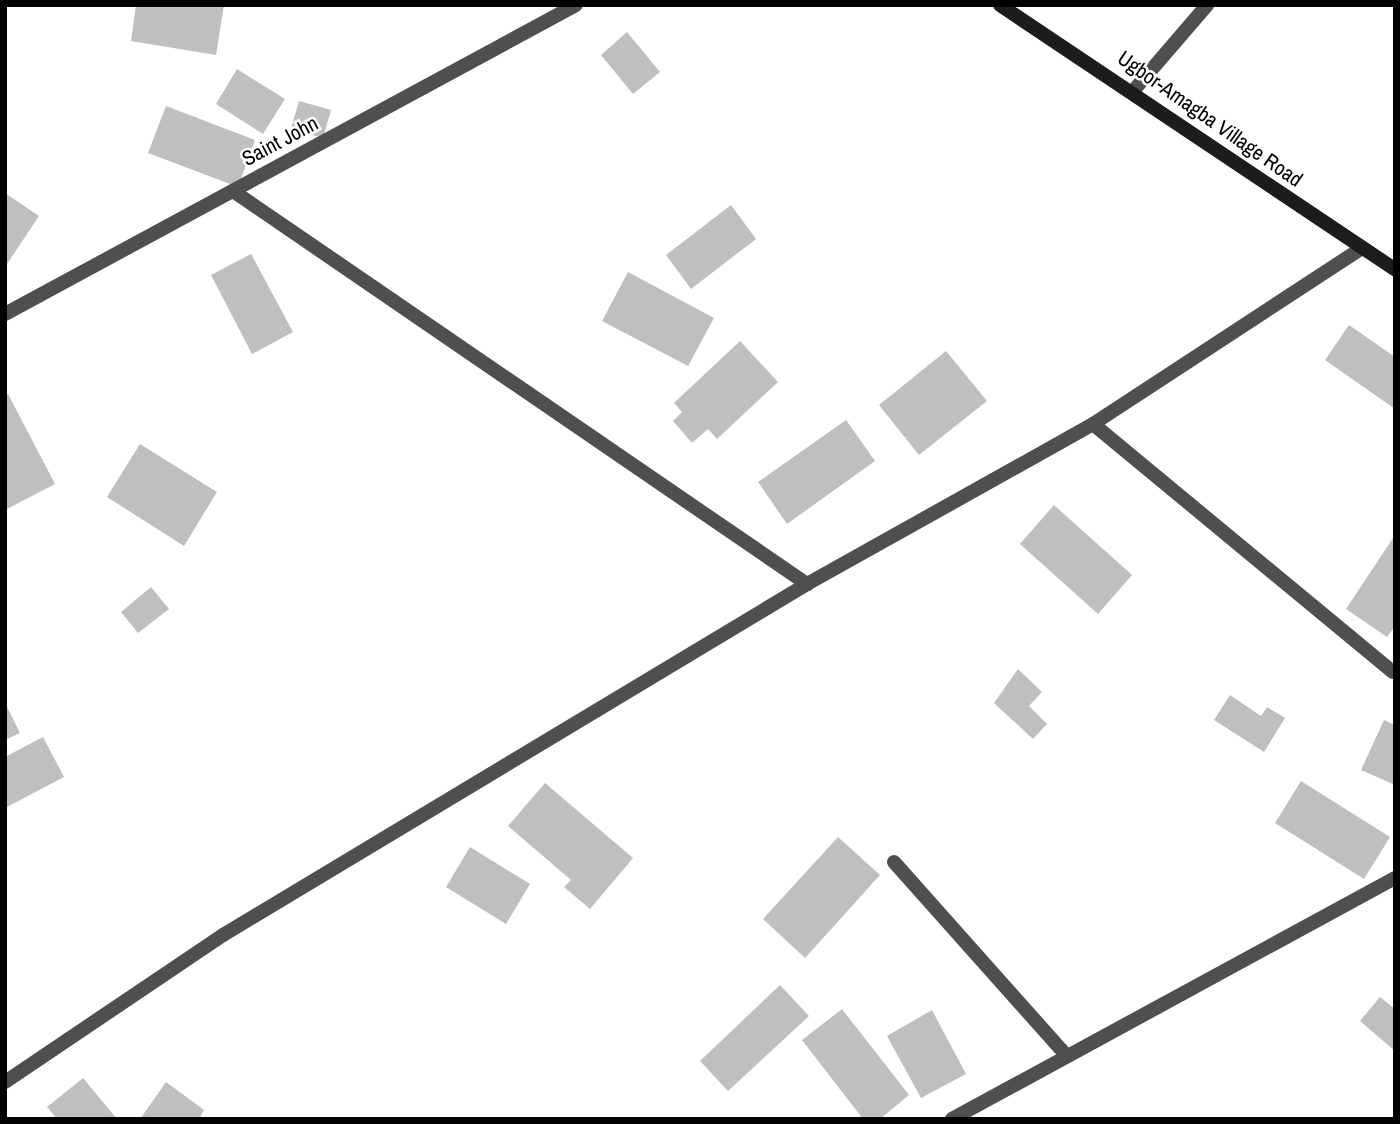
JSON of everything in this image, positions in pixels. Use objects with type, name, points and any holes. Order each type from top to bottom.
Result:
[{"type":"street","name":"Saint John","points":[[5,314],[576,5]]},
{"type":"street","name":"Ugbor-Amagba Village Road","points":[[1000,5],[1134,90],[1360,249],[1395,270]]},
{"type":"street","points":[[1134,90],[1207,5]]},
{"type":"street","points":[[233,191],[807,584]]},
{"type":"street","points":[[5,1082],[223,935],[807,584],[1093,424],[1360,249]]},
{"type":"street","points":[[1093,424],[1393,672]]},
{"type":"street","points":[[894,862],[1065,1055]]},
{"type":"street","points":[[952,1119],[1065,1055],[1395,878]]},
{"type":"building","points":[[136,5],[224,5],[216,55],[131,41]]},
{"type":"building","points":[[627,32],[660,72],[633,94],[601,55]]},
{"type":"building","points":[[237,69],[285,99],[263,134],[216,104]]},
{"type":"building","points":[[299,101],[331,110],[323,138],[291,129]]},
{"type":"building","points":[[166,106],[255,140],[238,187],[148,153]]},
{"type":"building","points":[[5,193],[39,216],[5,267]]},
{"type":"building","points":[[731,205],[756,239],[691,289],[666,255]]},
{"type":"building","points":[[251,254],[293,332],[252,354],[211,275]]},
{"type":"building","points":[[628,272],[714,318],[688,366],[602,321]]},
{"type":"building","points":[[1349,325],[1395,357],[1395,409],[1325,360]]},
{"type":"building","points":[[740,341],[778,382],[717,439],[708,429],[692,443],[673,421],[682,412],[674,403]]},
{"type":"building","points":[[946,351],[987,401],[919,455],[879,405]]},
{"type":"building","points":[[8,394],[55,484],[5,510],[5,396]]},
{"type":"building","points":[[846,420],[875,461],[787,524],[758,482]]},
{"type":"building","points":[[140,444],[217,492],[184,546],[107,497]]},
{"type":"building","points":[[1054,505],[1132,575],[1098,614],[1020,544]]},
{"type":"building","points":[[1395,535],[1395,626],[1387,637],[1346,609]]},
{"type":"building","points":[[151,587],[169,609],[138,633],[121,612]]},
{"type":"building","points":[[1018,669],[1042,692],[1029,706],[1047,724],[1033,739],[994,703]]},
{"type":"building","points":[[1230,695],[1261,716],[1267,707],[1285,718],[1264,752],[1214,720]]},
{"type":"building","points":[[5,703],[20,733],[5,740]]},
{"type":"building","points":[[1384,720],[1395,725],[1395,785],[1361,770]]},
{"type":"building","points":[[43,737],[64,777],[5,808],[5,757]]},
{"type":"building","points":[[1301,781],[1390,837],[1364,879],[1275,823]]},
{"type":"building","points":[[545,783],[633,858],[590,909],[564,887],[571,880],[508,826]]},
{"type":"building","points":[[838,837],[880,875],[805,958],[763,919]]},
{"type":"building","points":[[470,847],[530,884],[506,924],[446,887]]},
{"type":"building","points":[[780,985],[809,1016],[728,1091],[700,1061]]},
{"type":"building","points":[[1380,997],[1395,1009],[1395,1051],[1360,1021]]},
{"type":"building","points":[[842,1009],[909,1095],[880,1119],[863,1119],[802,1040]]},
{"type":"building","points":[[932,1010],[966,1074],[921,1098],[887,1036]]},
{"type":"building","points":[[83,1078],[117,1119],[57,1119],[47,1107]]},
{"type":"building","points":[[166,1082],[204,1110],[199,1119],[140,1119]]}]
